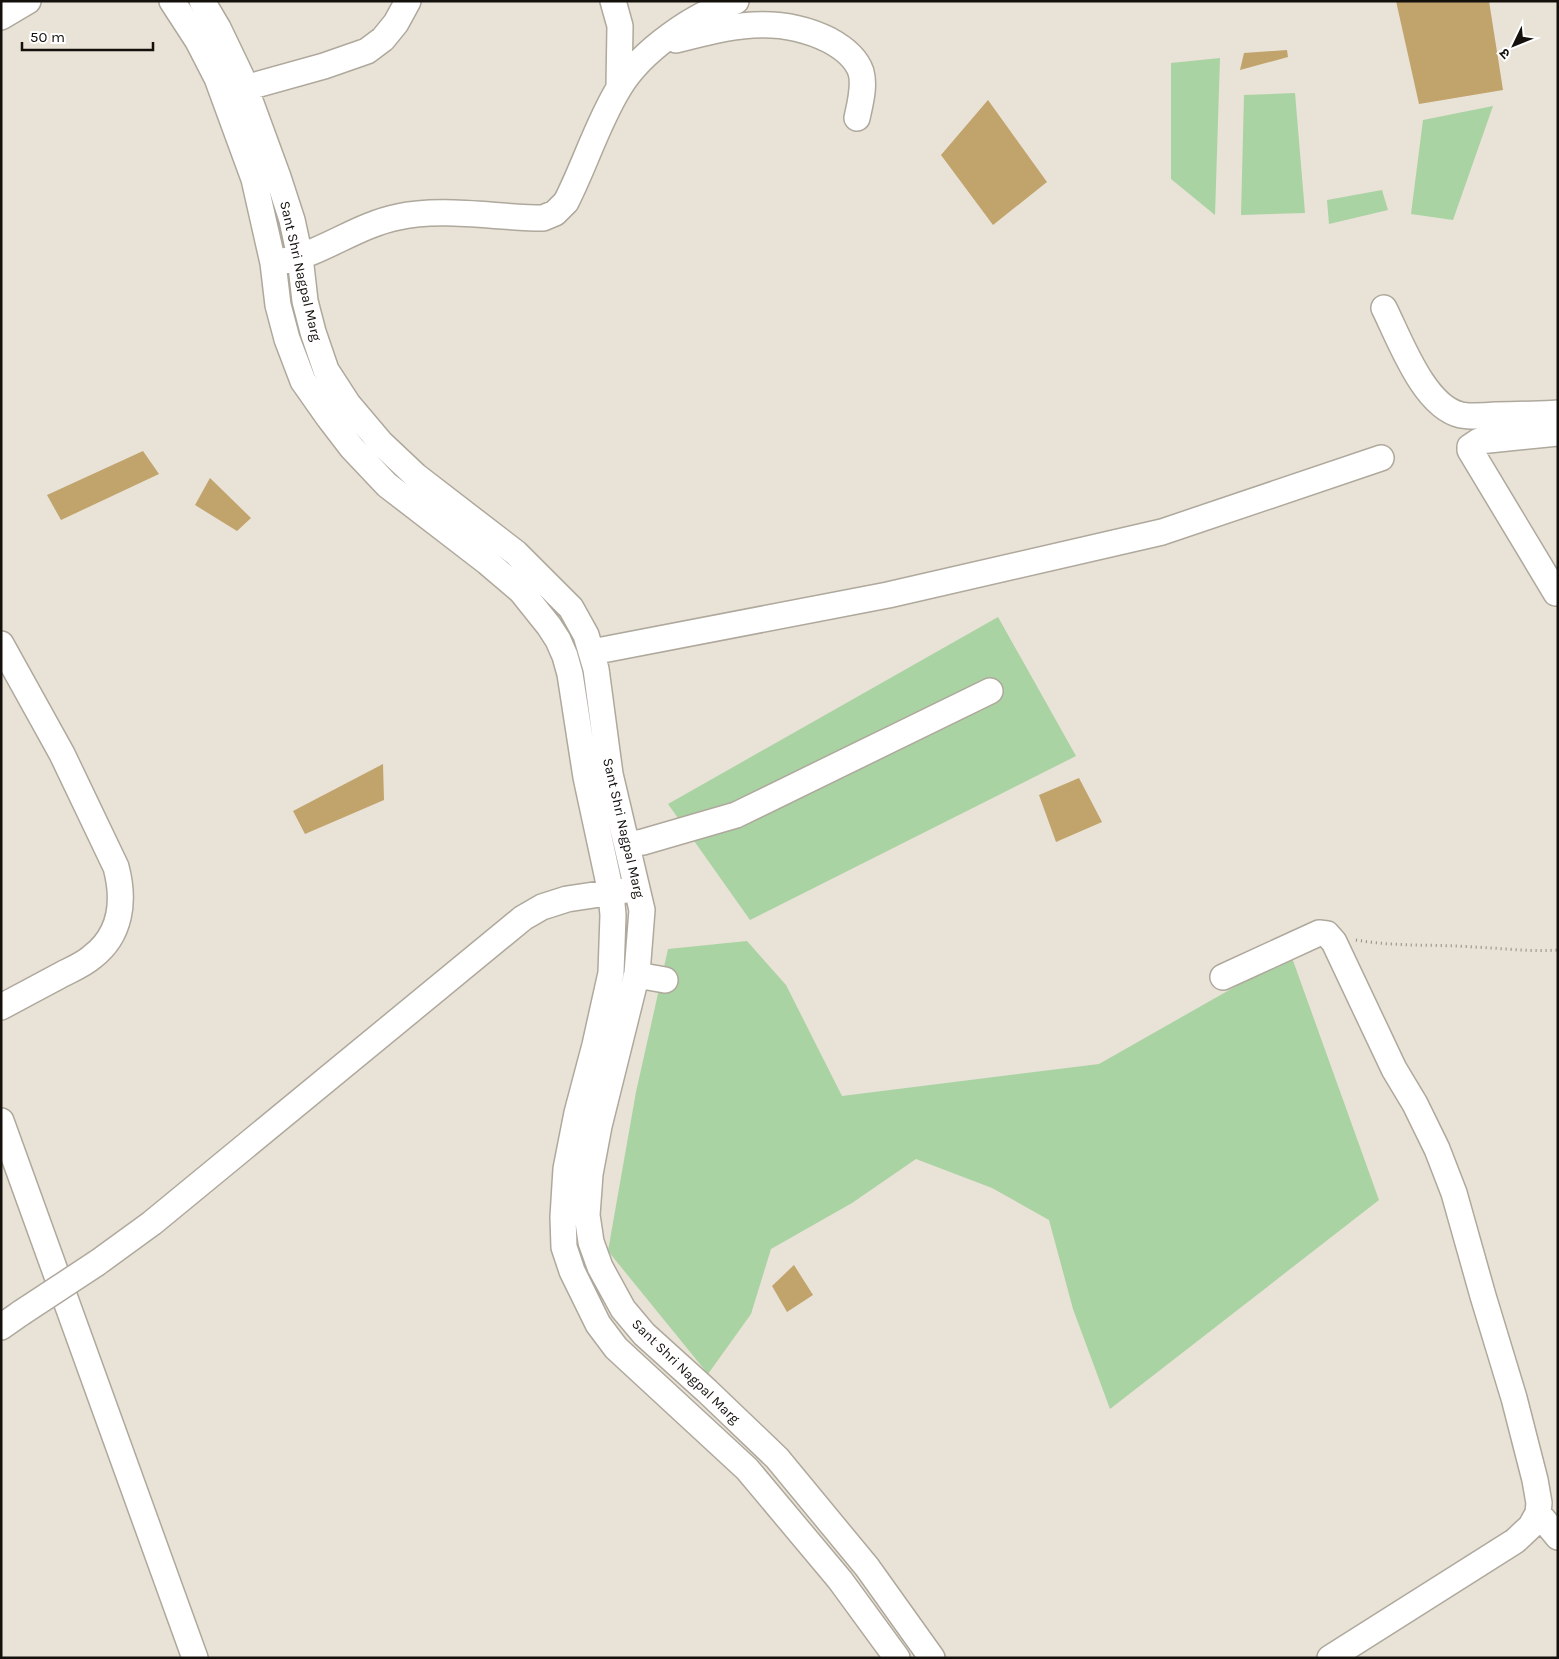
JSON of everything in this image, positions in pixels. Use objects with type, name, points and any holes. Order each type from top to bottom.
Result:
[{"type":"street","points":[[1,17],[28,1]]},
{"type":"street","name":"Sant Shri Nagpal Marg","points":[[172,1],[198,41],[217,78],[254,179],[273,263],[278,305],[287,339],[303,381],[328,418],[352,448],[387,485],[487,562],[521,591],[541,614],[558,640],[570,674],[586,777],[613,915],[611,973],[577,1113],[566,1169],[563,1217],[564,1247],[572,1271],[598,1324],[616,1348],[747,1469],[840,1580],[897,1658]]},
{"type":"street","name":"Sant Shri Nagpal Marg","points":[[202,1],[218,28],[245,88],[278,177],[292,220],[300,257],[305,301],[326,370],[348,404],[381,443],[416,476],[516,553],[571,608],[586,635],[592,652],[610,774],[642,910],[637,973],[599,1126],[590,1174],[587,1215],[591,1242],[600,1267],[623,1309],[644,1334],[707,1391],[776,1458],[867,1567],[932,1658]]},
{"type":"street","points":[[245,88],[366,52],[383,39],[396,23],[408,1]]},
{"type":"street","points":[[613,1],[620,26],[619,87]]},
{"type":"street","points":[[273,263],[300,257],[398,217],[433,213],[544,218],[555,213],[566,202],[608,108],[619,87],[634,68],[679,30],[703,15],[736,1]]},
{"type":"street","points":[[662,43],[734,27],[766,24],[793,27],[818,34],[837,44],[853,57],[861,73],[861,95],[857,118]]},
{"type":"street","points":[[1384,308],[1420,381],[1429,393],[1445,408],[1461,415],[1480,416],[1558,413]]},
{"type":"street","points":[[1556,593],[1470,450],[1470,447],[1479,441],[1558,433]]},
{"type":"street","points":[[592,652],[888,595],[1162,532],[1381,458]]},
{"type":"street","points":[[1,644],[62,754],[116,867],[120,882],[121,903],[114,933],[104,947],[91,959],[1,1007]]},
{"type":"street","points":[[627,845],[736,815],[990,691]]},
{"type":"street","points":[[1,1327],[97,1263],[152,1223],[523,918],[555,902],[638,889]]},
{"type":"street","points":[[1223,976],[1319,933],[1327,934],[1334,942],[1390,1060],[1415,1104],[1447,1172],[1514,1398],[1539,1503],[1538,1514],[1532,1526],[1515,1541],[1330,1658]]},
{"type":"street","points":[[637,973],[665,980]]},
{"type":"street","points":[[1,1121],[195,1658]]},
{"type":"street","points":[[1538,1514],[1558,1537]]},
{"type":"path","points":[[1327,934],[1379,943],[1539,952],[1558,950]]},
{"type":"green space","points":[[1220,58],[1215,215],[1171,179],[1171,63]]},
{"type":"green space","points":[[1295,93],[1305,213],[1241,215],[1244,95]]},
{"type":"green space","points":[[1493,106],[1453,220],[1411,214],[1423,120]]},
{"type":"green space","points":[[1382,190],[1388,210],[1329,224],[1327,200]]},
{"type":"green space","points":[[998,617],[1076,756],[750,920],[668,804]]},
{"type":"green space","points":[[747,941],[786,985],[842,1096],[1099,1064],[1291,955],[1379,1200],[1110,1409],[1073,1309],[1049,1220],[992,1188],[916,1159],[852,1203],[771,1249],[751,1314],[708,1374],[608,1251],[636,1092],[668,949]]},
{"type":"building","points":[[1396,1],[1489,1],[1503,90],[1419,104]]},
{"type":"building","points":[[1287,50],[1288,57],[1240,70],[1244,53]]},
{"type":"building","points":[[988,100],[1047,182],[993,225],[941,155]]},
{"type":"building","points":[[143,451],[159,474],[61,520],[47,495]]},
{"type":"building","points":[[210,478],[251,518],[237,531],[195,505]]},
{"type":"building","points":[[383,764],[384,800],[305,834],[293,811]]},
{"type":"building","points":[[1079,778],[1102,822],[1056,842],[1039,795]]},
{"type":"building","points":[[794,1265],[813,1295],[787,1312],[772,1286]]}]
